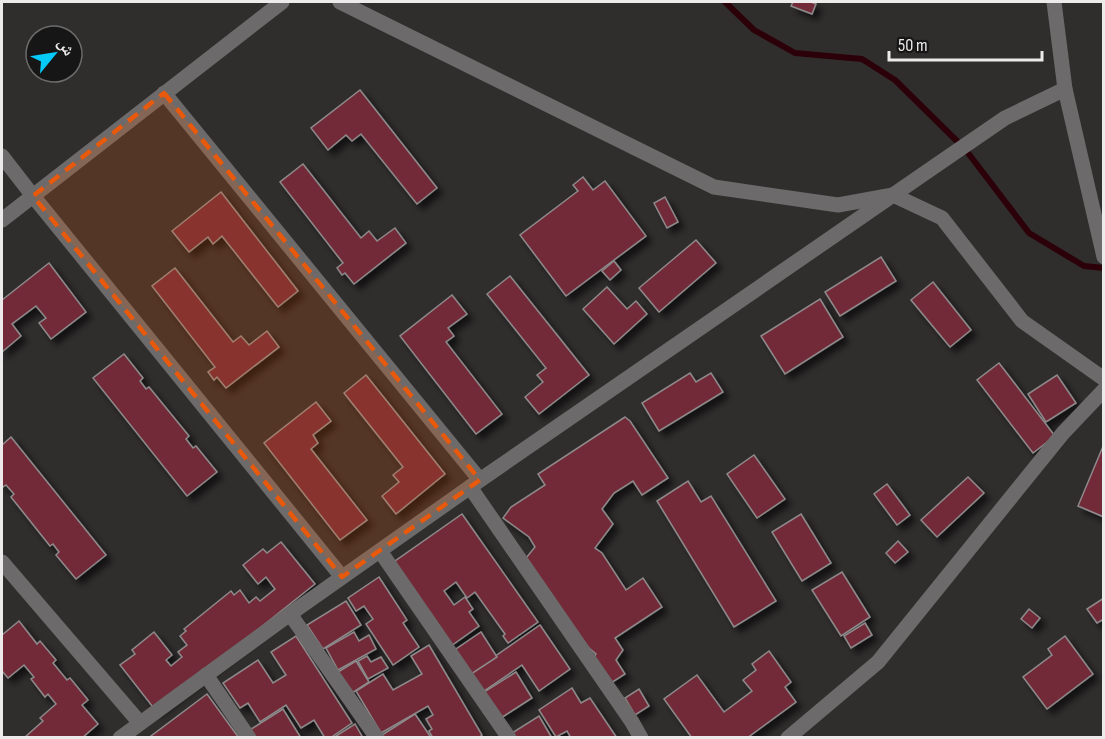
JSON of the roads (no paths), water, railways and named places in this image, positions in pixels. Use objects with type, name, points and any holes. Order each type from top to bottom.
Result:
[{"type":"street","points":[[2,220],[282,2]]},
{"type":"street","points":[[340,2],[714,187],[838,205],[893,195],[942,218],[1022,321],[1104,380]]},
{"type":"street","points":[[1054,2],[1065,89],[1104,257]]},
{"type":"street","points":[[120,738],[475,483],[938,164],[1005,118],[1065,89]]},
{"type":"street","points":[[164,93],[475,483],[641,738]]},
{"type":"street","points":[[2,156],[342,577]]},
{"type":"street","points":[[788,738],[878,662],[1063,434],[1104,390]]},
{"type":"street","points":[[380,551],[509,738]]},
{"type":"street","points":[[2,562],[140,723]]},
{"type":"street","points":[[290,614],[377,738]]},
{"type":"street","points":[[206,675],[249,738]]},
{"type":"waterway","points":[[725,2],[754,30],[795,53],[862,59],[895,80],[965,149],[1029,233],[1084,266],[1104,268]]}]
